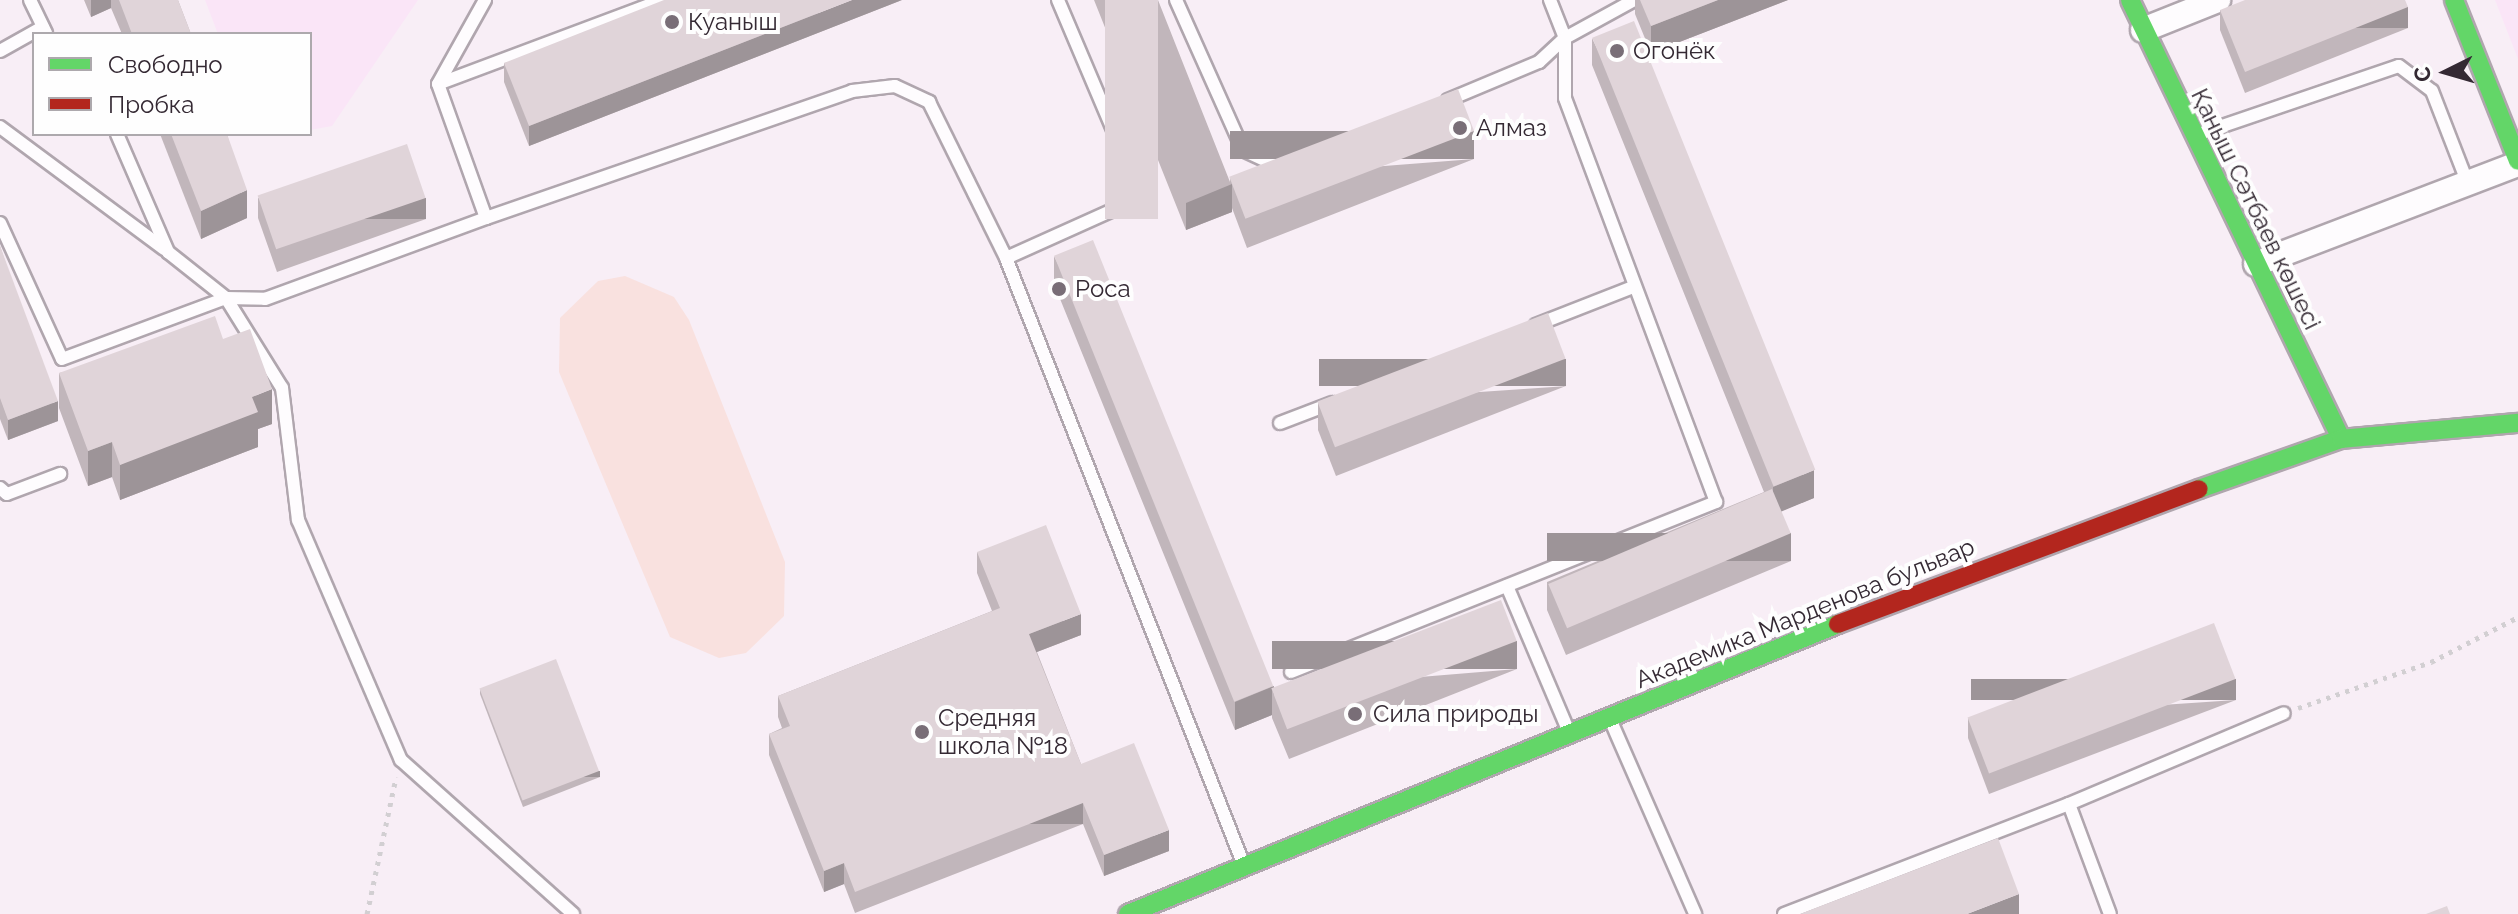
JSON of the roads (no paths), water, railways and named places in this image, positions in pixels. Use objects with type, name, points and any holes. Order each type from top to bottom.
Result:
[{"type":"street","name":"Қаныш Сәтбаев көшесі","points":[[2130,0],[2341,439]]},
{"type":"street","points":[[2143,30],[2218,0]]},
{"type":"street","points":[[2256,264],[2518,162],[2454,0]]},
{"type":"street","name":"Академика Марденова бульвар","points":[[1128,914],[1951,578],[2341,439],[2518,423]]},
{"type":"lane","points":[[30,0],[44,30]]},
{"type":"lane","points":[[485,0],[438,84],[486,218]]},
{"type":"lane","points":[[438,84],[663,0]]},
{"type":"lane","points":[[1006,258],[1133,201],[1134,179],[1058,0]]},
{"type":"lane","points":[[1176,0],[1243,150],[1262,165],[1299,162]]},
{"type":"lane","points":[[1291,672],[1716,502],[1633,287],[1565,98],[1565,38],[1550,0]]},
{"type":"lane","points":[[1426,109],[1539,62],[1565,38],[1634,0]]},
{"type":"lane","points":[[0,51],[32,36]]},
{"type":"lane","points":[[2194,136],[2399,66],[2432,91],[2468,184]]},
{"type":"lane","points":[[0,223],[62,359],[226,298],[265,299],[486,218],[852,91],[895,86],[929,102],[1006,258],[1245,866]]},
{"type":"lane","points":[[0,127],[226,298],[282,388],[298,520],[401,760],[573,914]]},
{"type":"lane","points":[[118,136],[168,252]]},
{"type":"lane","points":[[1516,332],[1633,287]]},
{"type":"lane","points":[[1280,423],[1354,395]]},
{"type":"lane","points":[[0,488],[7,494],[60,474]]},
{"type":"lane","points":[[1507,586],[1569,734]]},
{"type":"lane","points":[[1784,914],[2069,804],[2284,713]]},
{"type":"lane","points":[[1610,717],[1695,914]]},
{"type":"lane","points":[[2069,804],[2110,914]]},
{"type":"place","name":"Куаныш","points":[[672,22]]},
{"type":"place","name":"Огонёк","points":[[1617,51]]},
{"type":"place","name":"Алмаз","points":[[1460,128]]},
{"type":"place","name":"Роса","points":[[1059,289]]},
{"type":"place","name":"Сила природы","points":[[1355,714]]},
{"type":"place","name":"Средняя школа №18","points":[[922,732]]}]
